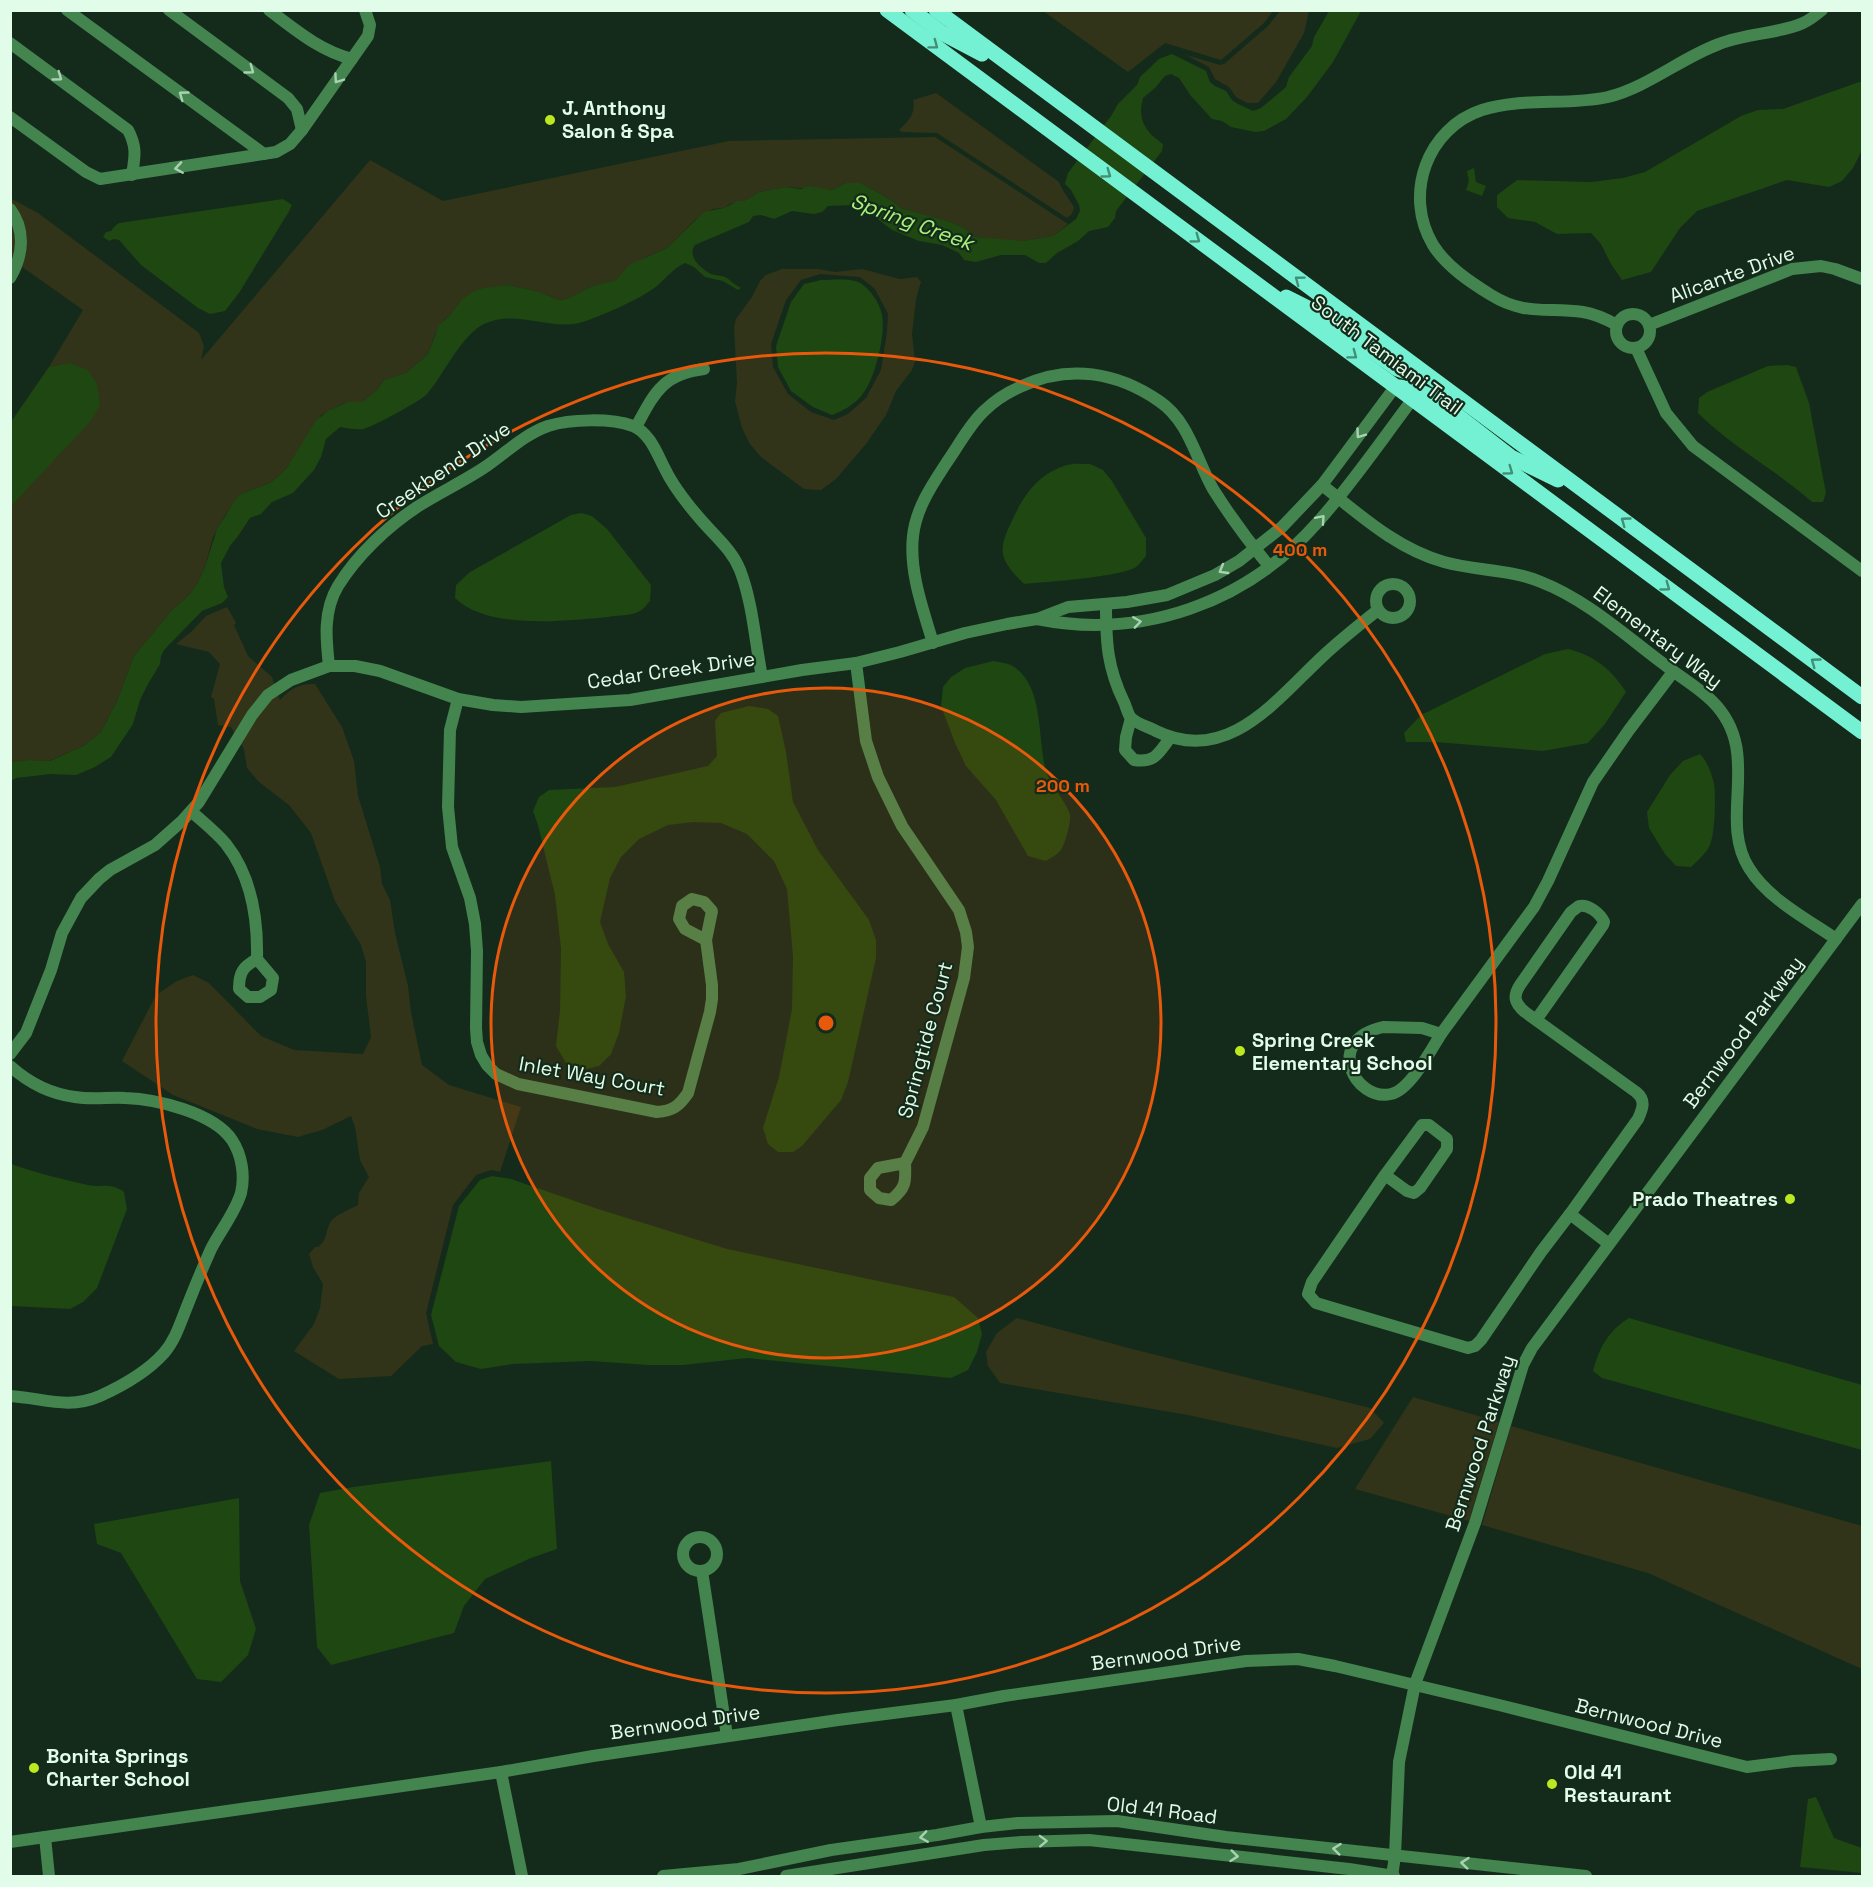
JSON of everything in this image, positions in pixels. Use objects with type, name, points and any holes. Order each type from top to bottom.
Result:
[{"type":"main road","name":"South Tamiami Trail","points":[[887,10],[1863,732]]},
{"type":"main road","points":[[912,10],[942,33],[1027,78]]},
{"type":"main road","name":"South Tamiami Trail","points":[[936,10],[1863,697]]},
{"type":"main road","points":[[1253,282],[1320,314],[1397,369],[1406,372],[1416,367]]},
{"type":"main road","points":[[1395,387],[1417,390],[1435,398],[1511,457],[1598,501]]},
{"type":"street","points":[[67,10],[264,154]]},
{"type":"street","points":[[169,10],[288,98],[297,109],[302,130]]},
{"type":"street","points":[[269,10],[316,45],[333,54],[352,59]]},
{"type":"street","points":[[10,117],[86,172],[100,179],[283,150],[302,130],[368,36],[370,25],[365,10]]},
{"type":"street","points":[[1617,325],[1585,312],[1531,310],[1516,307],[1494,297],[1473,283],[1440,256],[1426,231],[1420,205],[1420,187],[1424,169],[1436,145],[1455,124],[1482,110],[1510,105],[1609,97],[1637,86],[1719,44],[1804,23],[1822,10]]},
{"type":"street","points":[[10,43],[128,130],[135,141],[132,174]]},
{"type":"street","points":[[10,209],[19,226],[22,241],[20,255],[10,278]]},
{"type":"street","name":"Alicante Drive","points":[[1649,325],[1791,268],[1821,266],[1863,279]]},
{"type":"street","points":[[1639,315],[1649,325],[1648,340],[1642,346],[1636,348],[1625,346],[1620,342],[1616,331],[1617,325],[1625,316],[1639,315]]},
{"type":"street","points":[[1636,348],[1666,412],[1693,446],[1863,571]]},
{"type":"street","points":[[704,369],[689,371],[664,383],[655,392],[636,427],[650,442],[681,495],[723,542],[739,568],[749,605],[762,677]]},
{"type":"street","points":[[933,643],[913,562],[913,534],[922,505],[928,492],[982,412],[1008,393],[1051,376],[1077,372],[1106,376],[1134,386],[1171,410],[1188,435],[1212,487],[1269,566]]},
{"type":"street","name":"Cedar Creek Drive","points":[[10,1054],[26,1033],[51,970],[62,933],[81,898],[110,870],[165,838],[192,812],[252,715],[268,695],[296,677],[329,666],[355,666],[368,668],[458,699],[493,705],[521,707],[630,700],[856,663],[1007,624],[1037,619],[1068,607],[1155,598],[1215,575],[1255,549],[1295,516],[1322,485],[1395,387]]},
{"type":"street","name":"Cedar Creek Drive","points":[[1037,619],[1068,624],[1137,623],[1189,610],[1236,588],[1296,545],[1338,498],[1412,400]]},
{"type":"street","name":"Creekbend Drive","points":[[329,666],[325,629],[337,587],[365,552],[402,518],[488,465],[524,438],[547,426],[600,420],[615,421],[636,427]]},
{"type":"street","name":"Elementary Way","points":[[1322,485],[1398,542],[1428,557],[1460,566],[1525,576],[1564,593],[1617,628],[1711,699],[1729,722],[1735,736],[1738,765],[1737,815],[1743,859],[1757,880],[1776,897],[1836,939]]},
{"type":"street","points":[[1106,604],[1110,666],[1131,718],[1125,750],[1134,760],[1146,762],[1157,756],[1170,738]]},
{"type":"street","points":[[1131,718],[1170,738],[1193,740],[1233,733],[1245,727],[1267,709],[1346,635],[1378,610]]},
{"type":"street","name":"Springtide Court","points":[[856,663],[867,741],[878,777],[902,826],[959,910],[968,947],[964,978],[923,1126],[905,1163]]},
{"type":"street","points":[[1441,1034],[1422,1028],[1383,1027],[1371,1030],[1359,1036],[1351,1048],[1349,1061],[1353,1076],[1363,1087],[1376,1093],[1391,1094],[1411,1079],[1534,907],[1593,783],[1673,672]]},
{"type":"street","name":"Inlet Way Court","points":[[458,699],[450,730],[449,820],[452,847],[470,898],[475,924],[477,1042],[487,1065],[496,1074],[518,1084],[657,1112],[670,1111],[681,1104],[688,1093],[710,1012],[712,985],[706,940]]},
{"type":"street","points":[[192,812],[227,846],[247,882],[257,921],[258,959]]},
{"type":"street","name":"Bernwood Parkway","points":[[1392,1876],[1395,1857],[1399,1762],[1415,1684],[1476,1523],[1523,1365],[1532,1348],[1863,904]]},
{"type":"street","points":[[1385,1175],[1407,1191],[1414,1193],[1420,1188],[1447,1149],[1447,1139],[1429,1125],[1422,1125],[1385,1175],[1312,1282],[1308,1290],[1309,1297],[1322,1305],[1466,1348],[1475,1346],[1643,1109],[1643,1103],[1636,1092],[1536,1020],[1516,1003],[1516,991],[1571,912],[1579,906],[1588,906],[1602,916],[1603,925],[1536,1020]]},
{"type":"street","points":[[10,1066],[37,1085],[62,1095],[87,1099],[140,1099],[205,1117],[226,1131],[234,1142],[242,1167],[243,1180],[236,1205],[211,1250],[177,1332],[171,1343],[155,1361],[110,1391],[85,1401],[60,1404],[10,1396]]},
{"type":"street","points":[[1570,1214],[1609,1244]]},
{"type":"street","points":[[702,1571],[727,1736]]},
{"type":"street","name":"Bernwood Drive","points":[[10,1842],[501,1772],[593,1755],[1271,1659],[1305,1660],[1415,1684],[1747,1767],[1831,1759]]},
{"type":"street","points":[[956,1705],[984,1845]]},
{"type":"street","points":[[501,1772],[522,1876]]},
{"type":"street","name":"Old 41 Road","points":[[663,1876],[739,1869],[831,1850],[981,1827],[1018,1823],[1117,1821],[1226,1837],[1395,1857],[1586,1876]]},
{"type":"street","points":[[45,1837],[49,1876]]},
{"type":"street","name":"Old 41 Road","points":[[786,1876],[984,1845],[1089,1840],[1349,1869],[1392,1876]]},
{"type":"shaded area","points":[[1043,11],[1273,11],[1264,23],[1221,60],[1165,43],[1128,72]]},
{"type":"shaded area","points":[[1280,11],[1309,11],[1304,33],[1276,82],[1258,103],[1247,103],[1236,97],[1229,87],[1215,79],[1209,67],[1186,55],[1220,65],[1224,64],[1268,26]]},
{"type":"shaded area","points":[[936,93],[1059,182],[1074,207],[1072,214],[1067,218],[937,133],[899,130],[911,116],[913,100]]},
{"type":"shaded area","points":[[935,137],[1068,224],[1053,236],[1023,241],[976,237],[964,228],[948,221],[901,208],[861,183],[846,183],[832,190],[785,187],[759,192],[744,201],[713,209],[696,219],[667,248],[644,258],[616,280],[592,286],[571,297],[556,299],[540,292],[508,285],[462,299],[435,334],[428,354],[406,373],[384,380],[377,390],[362,402],[346,402],[321,415],[281,474],[270,483],[241,494],[225,515],[213,537],[205,567],[197,584],[134,656],[117,701],[101,732],[85,745],[49,761],[11,762],[11,422],[49,367],[83,310],[11,259],[10,198],[38,213],[199,333],[204,346],[201,360],[370,160],[443,201],[729,141]]},
{"type":"shaded area","points":[[782,269],[818,269],[835,272],[862,269],[900,279],[917,277],[921,282],[916,299],[912,334],[915,361],[912,370],[896,391],[886,415],[866,444],[836,479],[821,490],[804,489],[761,457],[750,444],[742,428],[735,401],[737,383],[734,327],[736,319],[766,275]],"holes":[[[820,274],[860,277],[875,289],[888,314],[881,370],[866,398],[848,414],[834,420],[811,412],[788,394],[773,367],[771,344],[786,300],[801,280]]]},
{"type":"shaded area","points":[[227,607],[236,623],[234,625],[248,656],[272,677],[280,700],[295,688],[315,684],[342,727],[354,761],[358,796],[380,867],[382,884],[390,900],[422,1065],[449,1085],[521,1107],[500,1172],[491,1170],[476,1175],[453,1205],[426,1313],[433,1344],[422,1346],[391,1376],[339,1379],[294,1351],[314,1324],[320,1308],[323,1284],[313,1267],[309,1254],[323,1242],[334,1218],[358,1205],[359,1193],[369,1177],[360,1160],[351,1116],[322,1130],[298,1137],[257,1129],[173,1095],[122,1061],[156,995],[177,981],[193,975],[209,983],[261,1036],[294,1050],[363,1054],[371,1037],[366,996],[366,962],[361,945],[335,901],[311,833],[289,805],[259,782],[247,768],[244,749],[231,727],[218,725],[214,699],[211,697],[220,664],[209,652],[176,644],[206,616]]},
{"type":"shaded area","points":[[1017,1318],[1370,1408],[1384,1423],[1370,1439],[1337,1448],[1188,1415],[1000,1383],[988,1366],[986,1352],[997,1333]]},
{"type":"shaded area","points":[[1413,1397],[1499,1422],[1469,1521],[1355,1489]]},
{"type":"shaded area","points":[[1511,1426],[1862,1526],[1862,1669],[1648,1573],[1482,1525]]},
{"type":"water","name":"Spring Creek","points":[[1329,11],[1361,11],[1333,62],[1307,97],[1286,119],[1264,131],[1255,132],[1231,127],[1222,121],[1212,119],[1191,96],[1179,78],[1171,74],[1165,76],[1143,98],[1141,106],[1144,124],[1151,135],[1163,144],[1162,151],[1116,211],[1115,218],[1108,227],[1089,231],[1046,263],[1039,263],[1025,255],[1001,255],[976,262],[964,260],[959,253],[942,245],[919,241],[892,230],[867,211],[853,205],[828,206],[822,212],[814,214],[792,211],[774,219],[761,215],[753,216],[749,222],[695,245],[693,253],[699,265],[711,274],[725,277],[741,288],[738,290],[723,281],[705,277],[694,267],[685,263],[641,296],[579,323],[555,324],[508,318],[484,324],[468,337],[427,394],[363,429],[340,427],[326,439],[321,457],[314,470],[293,493],[272,502],[261,514],[250,518],[221,563],[224,587],[228,597],[222,603],[202,611],[164,650],[160,664],[140,700],[133,724],[111,757],[76,775],[51,774],[16,778],[11,781],[10,762],[50,761],[85,745],[101,732],[117,701],[134,656],[197,584],[217,529],[235,500],[241,494],[270,483],[281,474],[316,420],[347,402],[362,402],[377,390],[384,380],[406,373],[428,354],[439,325],[462,299],[473,292],[483,288],[508,285],[540,292],[556,299],[571,297],[592,286],[616,280],[629,265],[667,248],[704,212],[744,201],[759,192],[785,187],[801,189],[808,186],[832,190],[846,183],[861,183],[901,208],[948,221],[964,228],[976,237],[1023,241],[1053,236],[1076,219],[1080,211],[1071,190],[1065,184],[1068,173],[1118,104],[1137,85],[1140,77],[1159,59],[1172,54],[1206,71],[1210,82],[1226,91],[1232,100],[1253,111],[1261,108],[1286,87],[1289,77],[1312,46],[1314,37]]},
{"type":"water","points":[[1862,81],[1862,150],[1853,168],[1842,181],[1829,187],[1787,180],[1697,211],[1680,228],[1651,272],[1622,280],[1601,244],[1591,233],[1557,234],[1535,222],[1508,218],[1497,207],[1497,195],[1517,180],[1591,182],[1623,178],[1645,172],[1741,116],[1758,110],[1783,109]]},
{"type":"water","points":[[1474,168],[1476,182],[1486,186],[1482,196],[1466,190],[1469,181],[1467,171]]},
{"type":"water","points":[[283,199],[292,205],[288,213],[239,293],[225,311],[210,314],[198,308],[141,265],[119,240],[109,241],[103,237],[119,223]]},
{"type":"water","points":[[821,280],[849,280],[862,284],[870,291],[881,310],[883,323],[878,356],[867,388],[852,404],[832,415],[813,407],[791,391],[778,367],[776,346],[791,302],[804,284]]},
{"type":"water","points":[[70,363],[88,370],[97,384],[100,405],[90,422],[11,506],[11,422],[49,367]]},
{"type":"water","points":[[1768,366],[1796,367],[1809,403],[1826,493],[1823,502],[1812,502],[1725,437],[1698,413],[1699,398],[1707,392]]},
{"type":"water","points":[[1090,464],[1103,470],[1112,481],[1146,538],[1146,556],[1136,567],[1115,574],[1024,584],[1008,566],[1003,550],[1006,534],[1021,504],[1032,487],[1047,474],[1067,465]]},
{"type":"water","points":[[581,513],[592,516],[607,529],[651,585],[650,601],[641,610],[633,614],[608,617],[528,621],[486,615],[469,608],[455,598],[456,585],[470,572],[571,515]]},
{"type":"water","points":[[1568,649],[1594,659],[1615,677],[1626,692],[1605,724],[1588,743],[1543,751],[1436,742],[1406,742],[1404,733],[1421,715],[1545,654]]},
{"type":"water","points":[[993,661],[1011,665],[1030,685],[1038,713],[1046,771],[1070,815],[1069,828],[1063,847],[1046,861],[1028,856],[996,800],[966,766],[941,706],[943,687],[951,677],[965,668]]},
{"type":"water","points":[[749,706],[768,709],[778,716],[793,802],[818,850],[869,920],[876,940],[876,958],[848,1082],[841,1100],[802,1146],[793,1152],[778,1152],[768,1144],[763,1128],[779,1077],[792,1009],[793,956],[787,889],[774,861],[747,834],[721,823],[693,822],[668,825],[639,839],[621,857],[610,878],[600,922],[608,944],[624,972],[626,996],[619,1033],[611,1054],[599,1066],[582,1070],[566,1063],[556,1046],[560,1011],[561,948],[555,895],[533,811],[539,797],[549,790],[615,787],[708,766],[717,756],[715,721],[721,713]]},
{"type":"water","points":[[1700,754],[1709,768],[1714,784],[1715,815],[1712,840],[1702,857],[1691,867],[1676,866],[1665,854],[1649,828],[1647,812],[1670,775],[1683,761]]},
{"type":"water","points":[[11,1164],[88,1185],[114,1187],[124,1192],[127,1209],[97,1288],[83,1302],[70,1309],[11,1306]]},
{"type":"water","points":[[492,1176],[511,1179],[727,1249],[954,1297],[978,1318],[982,1334],[977,1352],[968,1370],[951,1378],[747,1358],[683,1365],[591,1361],[513,1364],[481,1369],[456,1362],[439,1346],[431,1315],[459,1206],[480,1180]]},
{"type":"water","points":[[1629,1318],[1862,1385],[1862,1450],[1602,1378],[1593,1371],[1598,1355],[1610,1334]]},
{"type":"water","points":[[551,1461],[557,1549],[485,1579],[464,1606],[454,1633],[331,1665],[317,1647],[309,1525],[320,1493]]},
{"type":"water","points":[[239,1498],[240,1581],[256,1629],[248,1655],[221,1682],[197,1679],[121,1553],[97,1544],[94,1524]]},
{"type":"water","points":[[1816,1797],[1834,1838],[1862,1848],[1862,1873],[1800,1867],[1808,1799]]},
{"type":"place","name":"J. Anthony Salon & Spa","points":[[550,120]]},
{"type":"place","name":"Spring Creek Elementary School","points":[[1240,1051]]},
{"type":"place","name":"Prado Theatres","points":[[1790,1199]]},
{"type":"place","name":"Bonita Springs Charter School","points":[[34,1768]]},
{"type":"place","name":"Old 41 Restaurant","points":[[1552,1784]]}]
